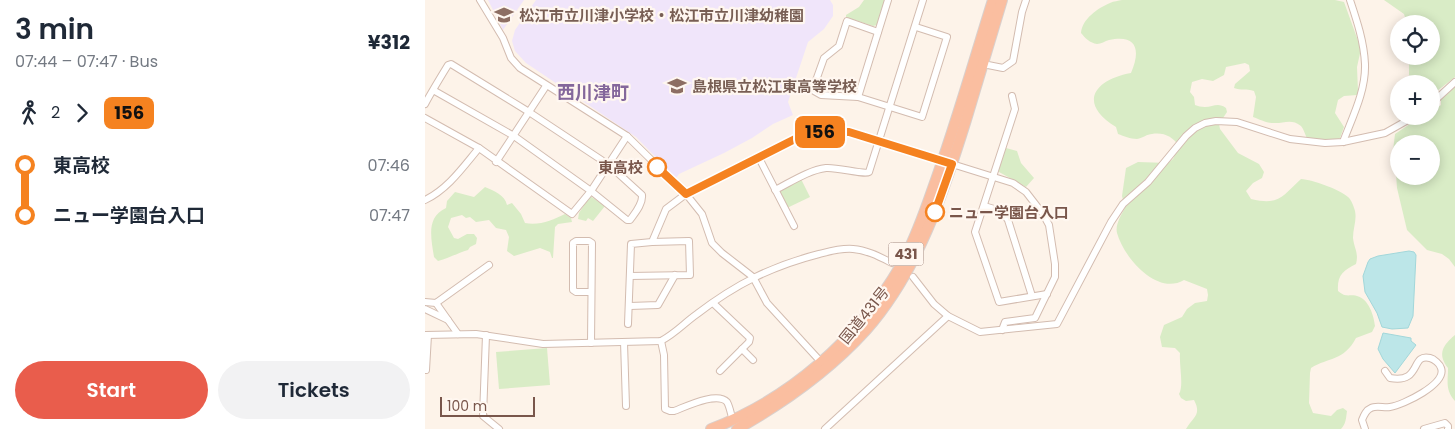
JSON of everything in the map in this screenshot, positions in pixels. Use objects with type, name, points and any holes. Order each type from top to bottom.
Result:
[{"type":"highway","name":"国道431号","points":[[736,426],[791,386],[843,342],[862,322],[901,266],[948,162],[993,0]]},
{"type":"highway","name":"国道431号","points":[[711,429],[736,426],[772,409],[796,393],[826,368],[867,328],[890,298],[923,240],[948,162],[983,64],[1002,0]]},
{"type":"street","points":[[480,0],[503,38],[511,58],[520,68],[627,136],[686,194],[702,214],[712,243],[753,277],[767,303],[821,362]]},
{"type":"street","points":[[858,97],[888,0]]},
{"type":"street","points":[[775,190],[823,168],[837,168],[864,174],[870,171],[923,0]]},
{"type":"street","points":[[983,64],[1003,68],[1010,65],[1013,61],[1026,0]]},
{"type":"street","points":[[1343,142],[1356,109],[1365,65],[1362,43],[1350,0]]},
{"type":"street","points":[[878,32],[847,22],[839,46],[824,58],[814,86],[815,93],[858,97],[922,117],[947,37],[916,27]]},
{"type":"street","points":[[425,104],[433,90],[448,66],[451,64],[529,112],[609,165],[642,194],[641,202],[636,212],[630,220],[627,220],[591,191],[514,136],[433,90]]},
{"type":"street","points":[[1440,96],[1455,82]]},
{"type":"street","points":[[496,162],[546,86]]},
{"type":"street","points":[[1013,96],[1015,110],[975,232],[999,302],[1047,294]]},
{"type":"street","points":[[425,118],[479,148],[496,162],[573,214],[609,165],[627,136]]},
{"type":"street","points":[[913,277],[934,304],[948,316],[980,332],[1057,324],[1111,222],[1123,204],[1148,182],[1186,136],[1195,128],[1210,122],[1231,122],[1245,124],[1290,139],[1325,143],[1343,142],[1385,133],[1399,125]]},
{"type":"street","points":[[652,242],[666,209],[686,194],[801,136],[822,131],[849,132],[1013,183],[1026,192],[1043,214],[1049,225],[1055,277],[1035,318],[1005,322],[1002,330]]},
{"type":"street","points":[[425,200],[437,193],[459,173],[479,148]]},
{"type":"street","points":[[759,158],[793,226]]},
{"type":"street","points":[[984,206],[1001,211],[1007,220],[1032,296]]},
{"type":"street","points":[[591,292],[576,292],[573,290],[573,243],[575,241],[589,241],[592,243],[591,343]]},
{"type":"street","points":[[628,324],[631,244],[689,241],[690,274],[630,276]]},
{"type":"street","points":[[427,370],[427,335],[486,335],[543,344],[661,341],[674,334],[695,314],[753,277],[791,261],[843,248],[873,254],[892,263]]},
{"type":"street","points":[[425,302],[436,303],[489,265]]},
{"type":"street","points":[[630,306],[658,305],[675,275]]},
{"type":"street","points":[[436,303],[458,334]]},
{"type":"street","points":[[713,303],[750,338],[749,342],[720,371]]},
{"type":"street","points":[[425,309],[448,320]]},
{"type":"street","points":[[825,429],[948,316]]},
{"type":"street","points":[[486,335],[483,416],[499,429]]},
{"type":"street","points":[[661,341],[663,349],[665,409],[670,412],[706,399],[721,398],[727,403],[736,426]]},
{"type":"street","points":[[624,342],[626,406]]},
{"type":"street","points":[[742,349],[753,360]]},
{"type":"street","points":[[1365,429],[1362,420],[1365,412],[1372,407],[1391,407],[1408,401],[1437,383],[1441,375],[1441,368],[1437,362],[1430,358],[1422,358],[1417,362],[1407,378],[1391,378],[1385,371]]},
{"type":"street","points":[[1424,429],[1445,423],[1448,429]]},
{"type":"shaded area","name":"松江市立川津小学校・松江市立川津幼稚園","points":[[488,0],[524,0],[503,30]]},
{"type":"shaded area","name":"島根県立松江東高等学校","points":[[536,0],[830,0],[833,5],[833,16],[824,29],[808,42],[788,102],[793,115],[773,124],[724,153],[679,174],[676,178],[636,137],[526,63],[515,51],[512,41],[515,30]]},
{"type":"green space","points":[[864,0],[886,0],[877,25],[873,26],[846,17],[846,15],[859,7]]},
{"type":"green space","points":[[1122,0],[1335,0],[1344,2],[1361,49],[1357,67],[1357,95],[1344,96],[1338,100],[1335,113],[1344,127],[1340,138],[1334,144],[1310,144],[1302,127],[1294,122],[1270,123],[1253,117],[1256,97],[1254,91],[1234,88],[1235,84],[1250,71],[1249,65],[1245,63],[1226,67],[1224,75],[1213,81],[1202,79],[1192,82],[1190,92],[1194,97],[1195,105],[1205,107],[1218,105],[1226,108],[1227,112],[1219,124],[1220,129],[1238,153],[1259,164],[1264,172],[1262,178],[1253,183],[1246,191],[1251,199],[1268,201],[1280,198],[1301,179],[1319,183],[1339,191],[1350,199],[1355,209],[1353,238],[1357,260],[1356,264],[1344,271],[1340,277],[1338,291],[1345,295],[1357,296],[1365,301],[1372,313],[1375,326],[1372,332],[1356,338],[1341,355],[1311,368],[1310,373],[1309,403],[1313,413],[1331,416],[1337,410],[1343,408],[1347,411],[1345,423],[1341,429],[1186,429],[1196,416],[1196,405],[1194,400],[1186,401],[1179,394],[1181,386],[1180,353],[1175,348],[1162,347],[1160,337],[1164,325],[1182,317],[1187,309],[1195,303],[1207,301],[1207,289],[1184,280],[1174,284],[1163,283],[1153,279],[1134,263],[1117,233],[1119,220],[1125,208],[1122,196],[1126,168],[1138,162],[1168,163],[1173,159],[1179,146],[1171,138],[1160,134],[1150,134],[1137,139],[1118,134],[1116,127],[1097,110],[1094,102],[1095,94],[1107,81],[1131,73],[1136,51],[1131,42],[1126,39],[1109,40],[1097,44],[1092,43],[1081,33],[1084,23],[1096,11],[1111,2]]},
{"type":"green space","points":[[1384,0],[1455,0],[1455,77],[1440,89],[1440,75],[1409,75],[1409,65],[1440,65],[1440,15],[1404,14]]},
{"type":"green space","points":[[1455,87],[1455,267],[1442,254],[1427,250],[1407,230],[1397,188],[1397,185],[1440,185],[1440,135],[1395,135],[1408,125],[1440,125],[1441,100]]},
{"type":"green space","points":[[1006,148],[1017,151],[1021,163],[1034,178],[1026,187],[999,172],[999,166]]},
{"type":"green space","points":[[801,179],[810,197],[787,208],[779,193],[780,189]]},
{"type":"green space","points":[[485,187],[502,196],[507,205],[512,203],[521,214],[525,223],[541,223],[565,214],[571,218],[572,222],[558,224],[555,227],[553,258],[550,252],[540,248],[514,256],[507,251],[509,237],[506,230],[496,228],[489,220],[476,222],[470,217],[466,218],[462,215],[451,218],[448,227],[454,238],[458,239],[467,234],[474,234],[477,238],[476,244],[468,250],[442,260],[438,261],[434,257],[431,229],[435,217],[446,208],[447,201],[455,192],[474,197]]},
{"type":"green space","points":[[590,196],[605,206],[593,221],[588,218],[586,221],[578,219],[579,213]]},
{"type":"green space","points":[[1455,335],[1455,401],[1448,389],[1448,368],[1442,354],[1447,342]]},
{"type":"green space","points":[[547,348],[550,385],[499,389],[496,352]]},
{"type":"water","points":[[1409,251],[1414,252],[1416,255],[1413,316],[1408,328],[1392,329],[1382,327],[1377,313],[1365,292],[1363,276],[1370,259]]},
{"type":"water","points":[[1383,333],[1411,338],[1411,341],[1416,345],[1395,373],[1383,359],[1378,349]]},
{"type":"bus line","name":"156","points":[[657,167],[686,194],[801,136],[822,131],[849,132],[952,164],[935,212]]},
{"type":"place","name":"松江市立川津小学校・松江市立川津幼稚園","points":[[504,15]]},
{"type":"place","name":"島根県立松江東高等学校","points":[[677,86]]},
{"type":"place","name":"東高校","points":[[657,167]]},
{"type":"place","name":"ニュー学園台入口","points":[[935,212]]},
{"type":"district","name":"西川津町","points":[[593,92]]}]
